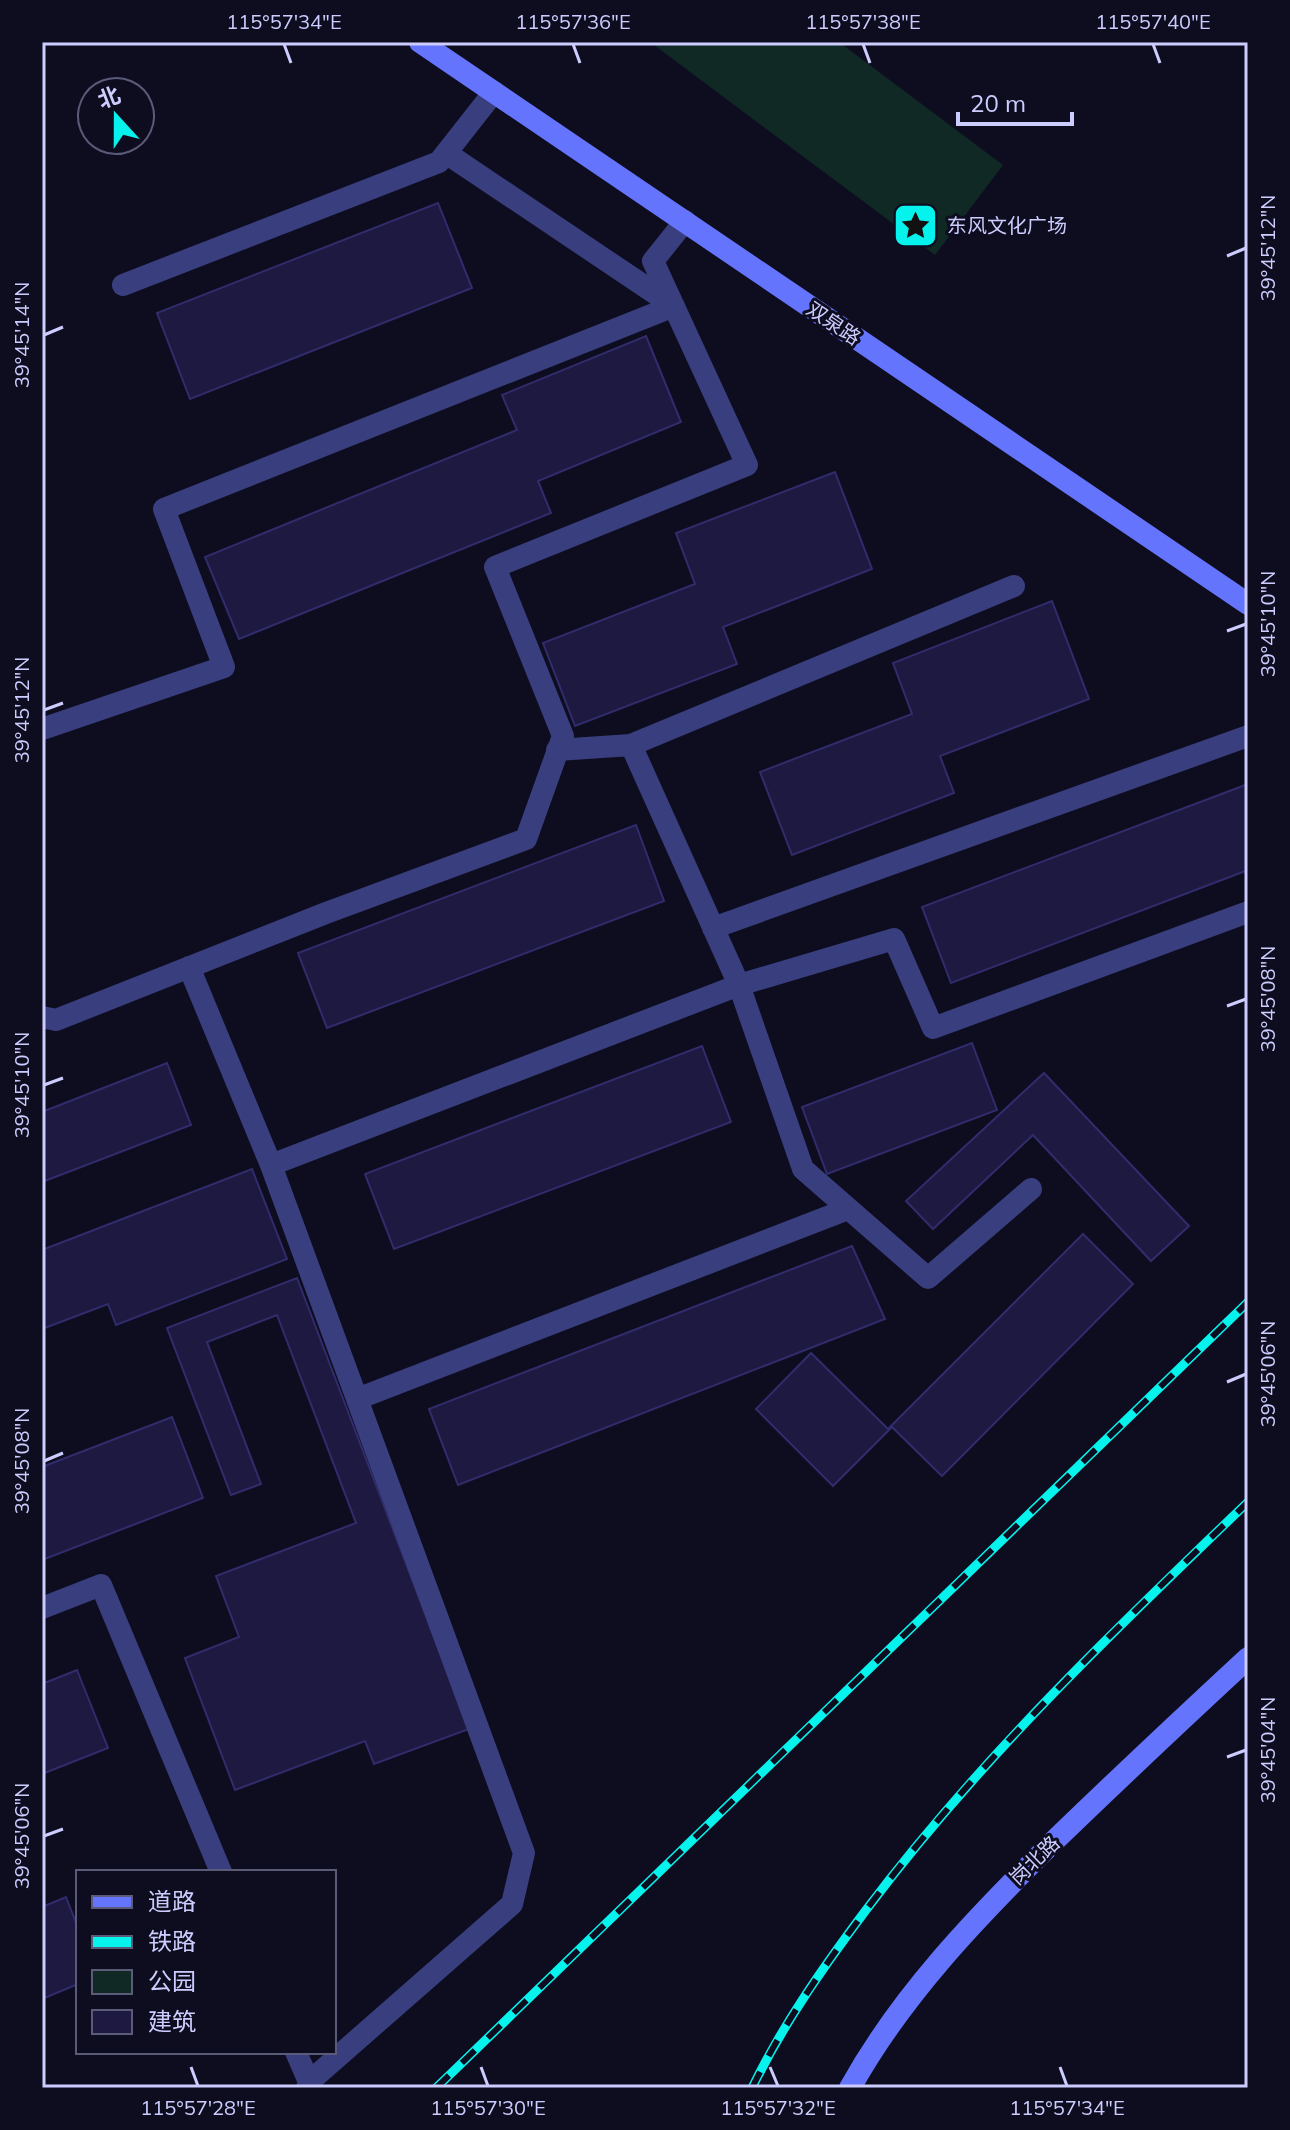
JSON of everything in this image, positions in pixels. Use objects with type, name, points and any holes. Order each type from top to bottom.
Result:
[{"type":"main road","name":"双泉路","points":[[420,42],[1248,604]]},
{"type":"main road","name":"岗北路","points":[[850,2088],[875,2043],[973,1921],[1248,1658]]},
{"type":"street","points":[[123,285],[439,162],[494,92]]},
{"type":"street","points":[[446,153],[674,306]]},
{"type":"street","points":[[42,1017],[56,1020],[526,839],[563,736],[495,567],[747,465],[653,261],[685,221]]},
{"type":"street","points":[[42,729],[224,667],[164,509],[674,306]]},
{"type":"street","points":[[557,750],[631,745],[1014,586]]},
{"type":"street","points":[[713,928],[1248,736]]},
{"type":"street","points":[[631,745],[739,985],[803,1169],[928,1278],[1031,1189]]},
{"type":"street","points":[[271,1165],[739,985],[894,939],[933,1028],[1248,912]]},
{"type":"street","points":[[189,967],[271,1165],[524,1853],[512,1904],[308,2085],[297,2054]]},
{"type":"street","points":[[357,1399],[848,1209]]},
{"type":"street","points":[[42,1608],[101,1585],[220,1870]]},
{"type":"green space","points":[[650,42],[839,42],[1003,165],[935,255]]},
{"type":"building","points":[[438,203],[472,288],[190,399],[157,313]]},
{"type":"building","points":[[646,336],[681,422],[538,481],[551,513],[239,639],[205,557],[517,430],[502,395]]},
{"type":"building","points":[[835,472],[872,569],[723,627],[737,664],[575,726],[543,643],[695,584],[676,533]]},
{"type":"building","points":[[1052,601],[1089,699],[940,756],[954,793],[792,855],[760,772],[912,714],[893,663]]},
{"type":"building","points":[[1248,784],[1248,870],[951,983],[922,907]]},
{"type":"building","points":[[636,825],[664,901],[327,1028],[298,953]]},
{"type":"building","points":[[972,1043],[997,1110],[827,1174],[802,1107]]},
{"type":"building","points":[[702,1046],[731,1122],[394,1249],[365,1174]]},
{"type":"building","points":[[167,1063],[191,1125],[42,1182],[42,1112]]},
{"type":"building","points":[[1044,1073],[1189,1226],[1151,1261],[1033,1135],[933,1229],[906,1201]]},
{"type":"building","points":[[252,1169],[287,1259],[116,1325],[108,1304],[42,1329],[42,1250]]},
{"type":"building","points":[[1083,1234],[1133,1284],[942,1476],[892,1427],[833,1486],[756,1409],[811,1353],[888,1429]]},
{"type":"building","points":[[852,1246],[885,1319],[458,1485],[429,1409]]},
{"type":"building","points":[[297,1278],[469,1729],[374,1764],[365,1741],[235,1790],[185,1658],[239,1637],[216,1576],[356,1523],[277,1315],[207,1342],[261,1484],[231,1495],[167,1328]]},
{"type":"building","points":[[172,1417],[203,1498],[42,1560],[42,1467]]},
{"type":"building","points":[[77,1670],[108,1748],[42,1774],[42,1684]]},
{"type":"building","points":[[66,1897],[76,1923],[76,1985],[42,1999],[42,1907]]},
{"type":"railway","points":[[436,2088],[1248,1302]]},
{"type":"railway","points":[[752,2088],[791,2018],[835,1952],[954,1801],[1098,1648],[1248,1502]]},
{"type":"place","name":"东风文化广场","points":[[916,225]]}]
